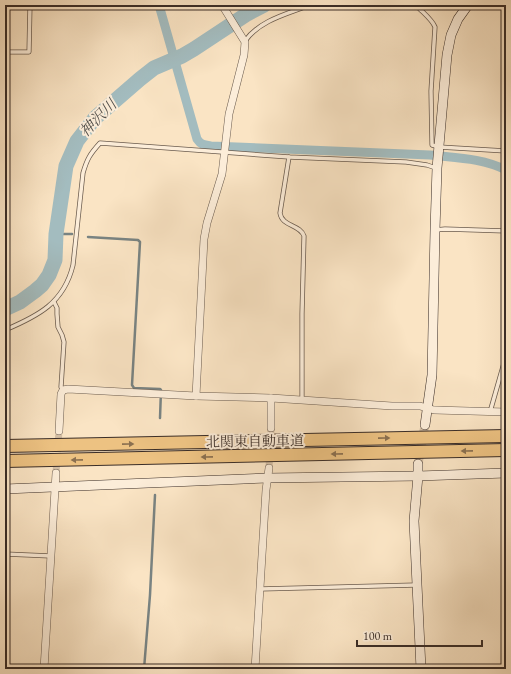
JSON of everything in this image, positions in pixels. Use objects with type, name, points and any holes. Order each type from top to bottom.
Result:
[{"type":"highway","name":"北関東自動車道","points":[[5,446],[506,436]]},
{"type":"highway","name":"北関東自動車道","points":[[5,461],[506,450]]},
{"type":"street","points":[[196,396],[204,239],[222,174],[231,105],[244,55],[243,38],[222,5]]},
{"type":"street","points":[[425,426],[432,375],[437,165],[447,55],[451,35],[458,19],[468,5]]},
{"type":"street","points":[[59,431],[61,394],[63,390],[68,389],[196,396],[271,398],[392,406],[420,406],[434,410],[506,412]]},
{"type":"street","points":[[271,398],[271,428]]},
{"type":"street","points":[[418,464],[414,521],[421,669]]},
{"type":"street","points":[[255,669],[267,478],[269,468]]},
{"type":"street","points":[[44,669],[56,473]]},
{"type":"street","points":[[5,489],[267,478],[506,473]]},
{"type":"lane","points":[[5,52],[29,52],[30,5]]},
{"type":"lane","points":[[243,38],[264,24],[310,5]]},
{"type":"lane","points":[[416,5],[434,24],[435,27],[431,91],[432,145],[438,149],[506,150]]},
{"type":"lane","points":[[5,330],[30,319],[42,311],[54,302],[62,291],[71,271],[83,173],[86,162],[91,153],[100,143],[225,148],[289,157],[406,162],[437,165]]},
{"type":"lane","points":[[289,157],[280,216],[284,221],[301,230],[304,236],[302,400]]},
{"type":"lane","points":[[435,230],[506,231]]},
{"type":"lane","points":[[54,302],[57,308],[58,327],[64,342],[61,387],[63,390]]},
{"type":"lane","points":[[490,412],[506,356]]},
{"type":"lane","points":[[5,554],[51,556]]},
{"type":"lane","points":[[260,589],[416,585]]},
{"type":"waterway","points":[[159,5],[197,139],[203,144],[211,146],[430,155],[478,161],[506,170]]},
{"type":"waterway","name":"神沢川","points":[[5,309],[20,302],[35,291],[42,285],[49,275],[55,260],[56,234],[66,166],[77,141],[95,118],[154,68],[182,56],[247,14],[264,5]]},
{"type":"waterway","points":[[56,234],[72,234]]},
{"type":"waterway","points":[[88,237],[138,240],[140,242],[132,385],[134,388],[161,390],[160,418]]},
{"type":"waterway","points":[[144,669],[150,595],[155,495]]},
{"type":"tunnel","points":[[418,464],[425,425]]},
{"type":"tunnel","points":[[269,468],[271,428]]},
{"type":"tunnel","points":[[56,473],[59,431]]}]
